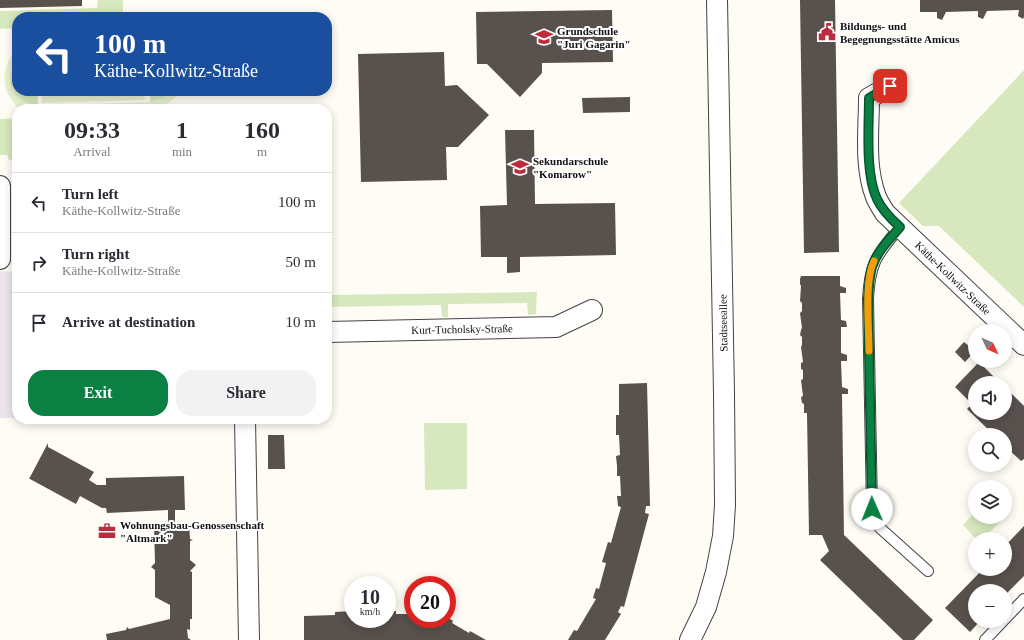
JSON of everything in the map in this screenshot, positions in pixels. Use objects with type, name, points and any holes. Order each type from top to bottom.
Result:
[{"type":"street","name":"Stadtseeallee","points":[[690,640],[706,607],[715,578],[723,536],[725,505],[717,0]]},
{"type":"street","name":"Käthe-Kollwitz-Straße","points":[[890,86],[869,98],[868,151],[872,184],[876,199],[886,213],[900,227],[1024,345]]},
{"type":"street","points":[[0,186],[0,259],[12,259]]},
{"type":"street","name":"Kurt-Tucholsky-Straße","points":[[332,332],[556,328],[592,310]]},
{"type":"street","points":[[245,424],[249,640]]},
{"type":"lane","points":[[900,227],[881,250],[872,265],[869,280],[868,298],[872,509],[874,519],[880,528],[928,571]]},
{"type":"lane","points":[[1012,612],[1024,599]]},
{"type":"lane","points":[[985,640],[996,628]]},
{"type":"shaded area","points":[[0,271],[12,272],[12,418],[0,418]]},
{"type":"green space","points":[[98,0],[123,0],[123,12],[12,12],[12,28],[0,29],[0,11],[97,8]]},
{"type":"green space","points":[[12,55],[12,66],[9,76],[12,96],[18,96],[25,102],[31,104],[14,104],[6,88],[5,72]]},
{"type":"green space","points":[[12,66],[12,89],[10,81]]},
{"type":"green space","points":[[1024,70],[1024,307],[939,226],[923,226],[899,203]]},
{"type":"green space","points":[[37,96],[38,104],[30,104],[17,97]]},
{"type":"green space","points":[[42,96],[145,96],[145,100],[42,103]]},
{"type":"green space","points":[[150,96],[165,96],[162,98],[150,102]]},
{"type":"green space","points":[[165,96],[176,96],[169,103],[94,104],[150,102]]},
{"type":"green space","points":[[12,118],[12,160],[9,160],[7,155],[0,155],[0,119]]},
{"type":"green space","points":[[537,292],[536,314],[528,315],[527,303],[448,304],[448,317],[442,317],[441,305],[332,307],[332,295]]},
{"type":"green space","points":[[424,423],[467,423],[467,489],[425,490]]},
{"type":"green space","points":[[968,520],[968,524],[998,524],[990,532],[970,532],[963,525]]},
{"type":"building","points":[[0,0],[82,0],[82,6],[0,8]]},
{"type":"building","points":[[800,0],[835,0],[839,252],[804,253]]},
{"type":"building","points":[[920,0],[1024,0],[1024,17],[1023,19],[1018,16],[1019,10],[987,11],[983,19],[978,17],[978,11],[946,12],[942,20],[937,18],[937,12],[920,12]]},
{"type":"building","name":"Grundschule \"Juri Gagarin\"","points":[[612,10],[613,62],[542,63],[542,73],[520,97],[487,64],[477,64],[476,12]]},
{"type":"building","points":[[444,52],[445,86],[457,85],[489,115],[458,147],[446,147],[447,180],[361,182],[358,54]]},
{"type":"building","points":[[630,97],[630,112],[583,113],[582,98]]},
{"type":"building","name":"Sekundarschule \"Komarow\"","points":[[505,130],[534,130],[535,204],[615,203],[616,255],[520,257],[520,272],[507,273],[507,257],[481,257],[480,206],[507,205]]},
{"type":"building","points":[[801,276],[840,276],[840,286],[846,288],[846,293],[840,293],[841,320],[846,321],[847,327],[841,327],[841,353],[847,355],[847,361],[841,361],[842,387],[848,389],[848,394],[842,394],[844,535],[933,620],[914,640],[903,640],[820,560],[829,551],[822,535],[809,535],[807,413],[804,413],[804,404],[802,403],[801,397],[803,396],[801,380],[803,379],[803,370],[801,369],[801,363],[803,362],[801,347],[802,337],[800,335],[802,328],[800,313],[802,311],[802,303],[800,301]]},
{"type":"building","points":[[964,342],[968,345],[968,359],[965,362],[955,352]]},
{"type":"building","points":[[973,368],[985,368],[993,376],[968,376],[968,400],[955,387]]},
{"type":"building","points":[[647,383],[650,506],[646,506],[645,513],[649,514],[624,607],[621,606],[618,612],[621,614],[605,640],[568,640],[574,630],[577,631],[596,599],[593,598],[596,588],[599,589],[606,563],[602,562],[608,542],[611,543],[621,507],[618,506],[617,496],[621,496],[620,476],[617,476],[616,456],[620,455],[619,435],[616,435],[616,415],[619,415],[619,384]]},
{"type":"building","points":[[1012,394],[1024,406],[1024,459],[1021,461],[1012,453],[1012,428],[987,428],[978,420],[1012,420]]},
{"type":"building","points":[[268,435],[284,435],[285,469],[268,469]]},
{"type":"building","points":[[48,443],[48,447],[94,472],[89,480],[97,485],[106,485],[106,478],[184,476],[185,510],[175,510],[175,524],[189,524],[190,539],[193,540],[190,541],[190,560],[196,565],[190,571],[192,572],[192,619],[190,619],[190,630],[187,629],[188,638],[191,640],[107,640],[106,634],[126,630],[127,627],[129,629],[170,619],[170,605],[155,597],[155,570],[151,567],[155,563],[154,525],[168,525],[168,510],[107,513],[106,508],[102,508],[80,496],[76,504],[29,479]]},
{"type":"building","points":[[1024,526],[1024,576],[1012,588],[1012,584],[968,584],[976,576],[1012,576],[1012,539]]},
{"type":"building","points":[[968,584],[968,628],[974,628],[970,632],[945,608]]},
{"type":"building","points":[[335,612],[344,612],[344,628],[396,628],[396,614],[404,614],[404,628],[456,628],[456,625],[486,640],[304,640],[304,616],[335,615]]},
{"type":"slow traffic","points":[[869,351],[868,298],[869,280],[874,261]]},
{"type":"place","name":"Bildungs- und Begegnungsstätte Amicus","points":[[827,32]]},
{"type":"place","name":"Grundschule \"Juri Gagarin\"","points":[[544,37]]},
{"type":"place","name":"Sekundarschule \"Komarow\"","points":[[520,167]]},
{"type":"place","name":"Wohnungsbau-Genossenschaft \"Altmark\"","points":[[107,531]]},
{"type":"route","points":[[872,509],[868,298],[869,280],[872,265],[881,250],[900,227],[886,213],[876,199],[872,184],[868,151],[869,98],[890,86]]}]
